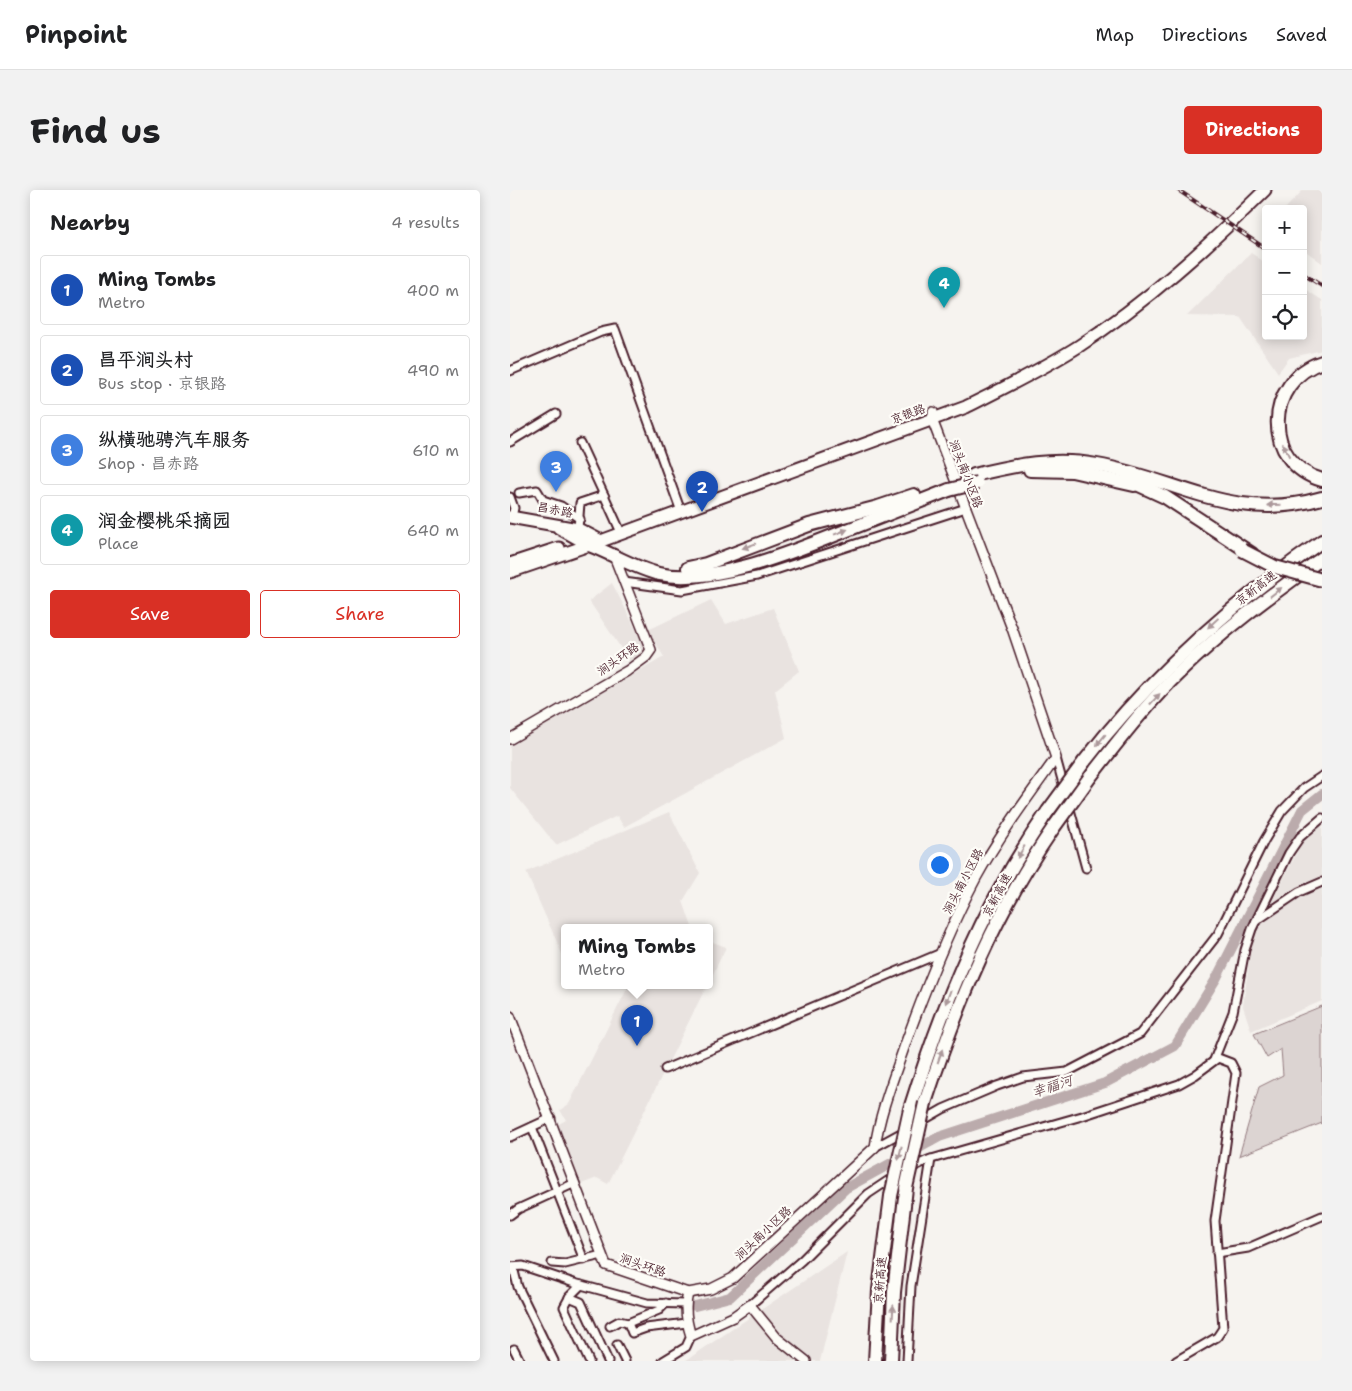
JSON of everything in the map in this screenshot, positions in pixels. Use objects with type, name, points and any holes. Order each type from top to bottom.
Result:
[{"type":"highway","points":[[1322,362],[1305,369],[1290,383],[1284,392],[1278,411],[1280,435],[1291,459],[1308,475],[1322,480]]},
{"type":"highway","points":[[975,480],[1031,462],[1076,462],[1123,471],[1209,499],[1236,504],[1289,504],[1322,498]]},
{"type":"highway","points":[[591,541],[648,563],[678,568],[692,568],[809,525],[948,487],[1029,469],[1069,468],[1126,479],[1165,497],[1262,559],[1286,570],[1322,580]]},
{"type":"highway","points":[[975,480],[1028,470],[1072,472],[1126,482],[1167,500],[1242,550],[1292,574],[1322,580]]},
{"type":"highway","points":[[591,541],[614,556],[649,571],[674,576],[695,575],[745,567],[800,548],[948,487]]},
{"type":"highway","name":"京新高速","points":[[875,1361],[878,1290],[891,1196],[910,1109],[941,1016],[973,940],[997,893],[1048,811],[1084,762],[1138,696],[1224,614],[1269,577],[1322,541]]},
{"type":"highway","name":"京新高速","points":[[891,1361],[894,1292],[906,1188],[925,1103],[956,1014],[1008,898],[1054,827],[1090,777],[1149,705],[1182,670],[1240,619],[1322,558]]},
{"type":"main road","name":"京银路","points":[[510,572],[933,416],[1039,361],[1115,312],[1157,279],[1254,190]]},
{"type":"main road","name":"京银路","points":[[510,564],[591,541],[619,528],[679,506],[933,416],[966,407],[1057,359],[1104,329],[1155,291],[1265,190]]},
{"type":"main road","name":"昌赤路","points":[[511,518],[564,530],[591,541]]},
{"type":"main road","name":"昌赤路","points":[[511,518],[579,524],[591,541]]},
{"type":"street","points":[[510,371],[601,332],[615,329],[679,506]]},
{"type":"street","points":[[510,442],[556,414]]},
{"type":"street","name":"涧头南小区路","points":[[688,1293],[711,1289],[733,1278],[875,1147],[878,1126],[891,1083],[924,991],[941,953],[976,878],[1018,811],[1056,758],[1013,631],[933,416]]},
{"type":"street","points":[[580,443],[619,528]]},
{"type":"street","points":[[519,494],[537,490],[542,500],[561,506],[579,524]]},
{"type":"street","points":[[579,524],[580,503],[604,495]]},
{"type":"street","points":[[510,497],[514,508],[511,518]]},
{"type":"street","points":[[624,582],[682,590],[757,576],[966,508]]},
{"type":"street","name":"涧头环路","points":[[510,739],[627,671],[646,657],[652,650],[614,556]]},
{"type":"street","points":[[1056,758],[1086,868]]},
{"type":"street","points":[[875,1147],[966,1098],[1023,1077],[1068,1072],[1140,1034],[1218,934],[1264,841],[1282,811],[1304,788],[1322,776]]},
{"type":"street","points":[[663,1361],[686,1347],[692,1336],[733,1317],[750,1305],[802,1260],[868,1194],[900,1173],[931,1159],[1082,1116],[1179,1084],[1195,1076],[1214,1060],[1233,1012],[1245,950],[1255,923],[1289,853],[1300,837],[1322,818]]},
{"type":"street","points":[[1255,923],[1299,892],[1322,882]]},
{"type":"street","points":[[665,1069],[941,953]]},
{"type":"street","name":"涧头环路","points":[[510,1016],[513,1032],[550,1118],[606,1266],[688,1293]]},
{"type":"street","points":[[1176,1361],[1217,1338],[1224,1328],[1215,1221],[1236,1073],[1231,1063],[1225,1059],[1214,1060]]},
{"type":"street","points":[[510,1138],[550,1118]]},
{"type":"street","points":[[532,1127],[584,1260]]},
{"type":"street","points":[[908,1361],[910,1286],[931,1159]]},
{"type":"street","points":[[510,1215],[518,1209],[575,1183]]},
{"type":"street","points":[[1217,1254],[1248,1248],[1322,1216]]},
{"type":"street","points":[[552,1263],[565,1264],[602,1255]]},
{"type":"street","points":[[554,1361],[518,1287],[512,1267],[524,1266],[581,1285],[647,1303],[685,1304]]},
{"type":"street","points":[[581,1285],[569,1297],[564,1307],[589,1361]]},
{"type":"street","points":[[688,1293],[685,1304],[687,1323],[692,1336]]},
{"type":"street","points":[[569,1297],[581,1302],[608,1361]]},
{"type":"street","points":[[610,1326],[619,1321],[628,1323],[659,1310],[666,1304]]},
{"type":"street","points":[[750,1305],[777,1338],[806,1361]]},
{"type":"street","points":[[628,1323],[632,1333],[646,1328],[687,1323]]},
{"type":"street","points":[[617,1345],[625,1361]]},
{"type":"street","points":[[514,1349],[520,1361]]},
{"type":"shaded area","points":[[1303,190],[1322,190],[1322,263],[1307,252],[1307,205],[1289,205]]},
{"type":"shaded area","points":[[1251,253],[1262,260],[1262,340],[1307,340],[1307,291],[1322,300],[1322,350],[1289,358],[1278,373],[1240,317],[1187,316]]},
{"type":"shaded area","points":[[612,583],[646,649],[631,663],[589,601]]},
{"type":"shaded area","points":[[711,600],[726,624],[773,608],[799,671],[775,690],[786,738],[624,827],[617,816],[556,845],[510,788],[510,746],[664,657],[648,630]]},
{"type":"shaded area","points":[[669,812],[700,873],[683,901],[691,924],[561,924],[561,951],[526,872]]},
{"type":"shaded area","points":[[1322,822],[1322,1001],[1251,1031],[1243,1006],[1252,940],[1304,839]]},
{"type":"shaded area","points":[[713,942],[726,947],[713,974]]},
{"type":"shaded area","points":[[627,989],[705,989],[608,1184],[597,1178],[579,1185],[557,1125],[566,1120],[560,1110],[569,1104]]},
{"type":"shaded area","points":[[1322,1006],[1322,1123],[1239,1156],[1259,1087],[1283,1075],[1281,1049],[1267,1058],[1254,1034]]},
{"type":"shaded area","points":[[847,1252],[820,1361],[685,1361]]},
{"type":"waterway","name":"幸福河","points":[[695,1306],[730,1297],[846,1188],[939,1137],[1105,1083],[1175,1046],[1216,979],[1302,810],[1322,794]]},
{"type":"railway","points":[[1178,190],[1262,246]]},
{"type":"railway","points":[[1307,277],[1322,286]]},
{"type":"place","name":"润金樱桃采摘园","points":[[944,308]]},
{"type":"place","name":"纵横驰骋汽车服务","points":[[556,492]]},
{"type":"place","name":"昌平涧头村","points":[[702,512]]},
{"type":"place","name":"Ming Tombs","points":[[637,1046]]}]
